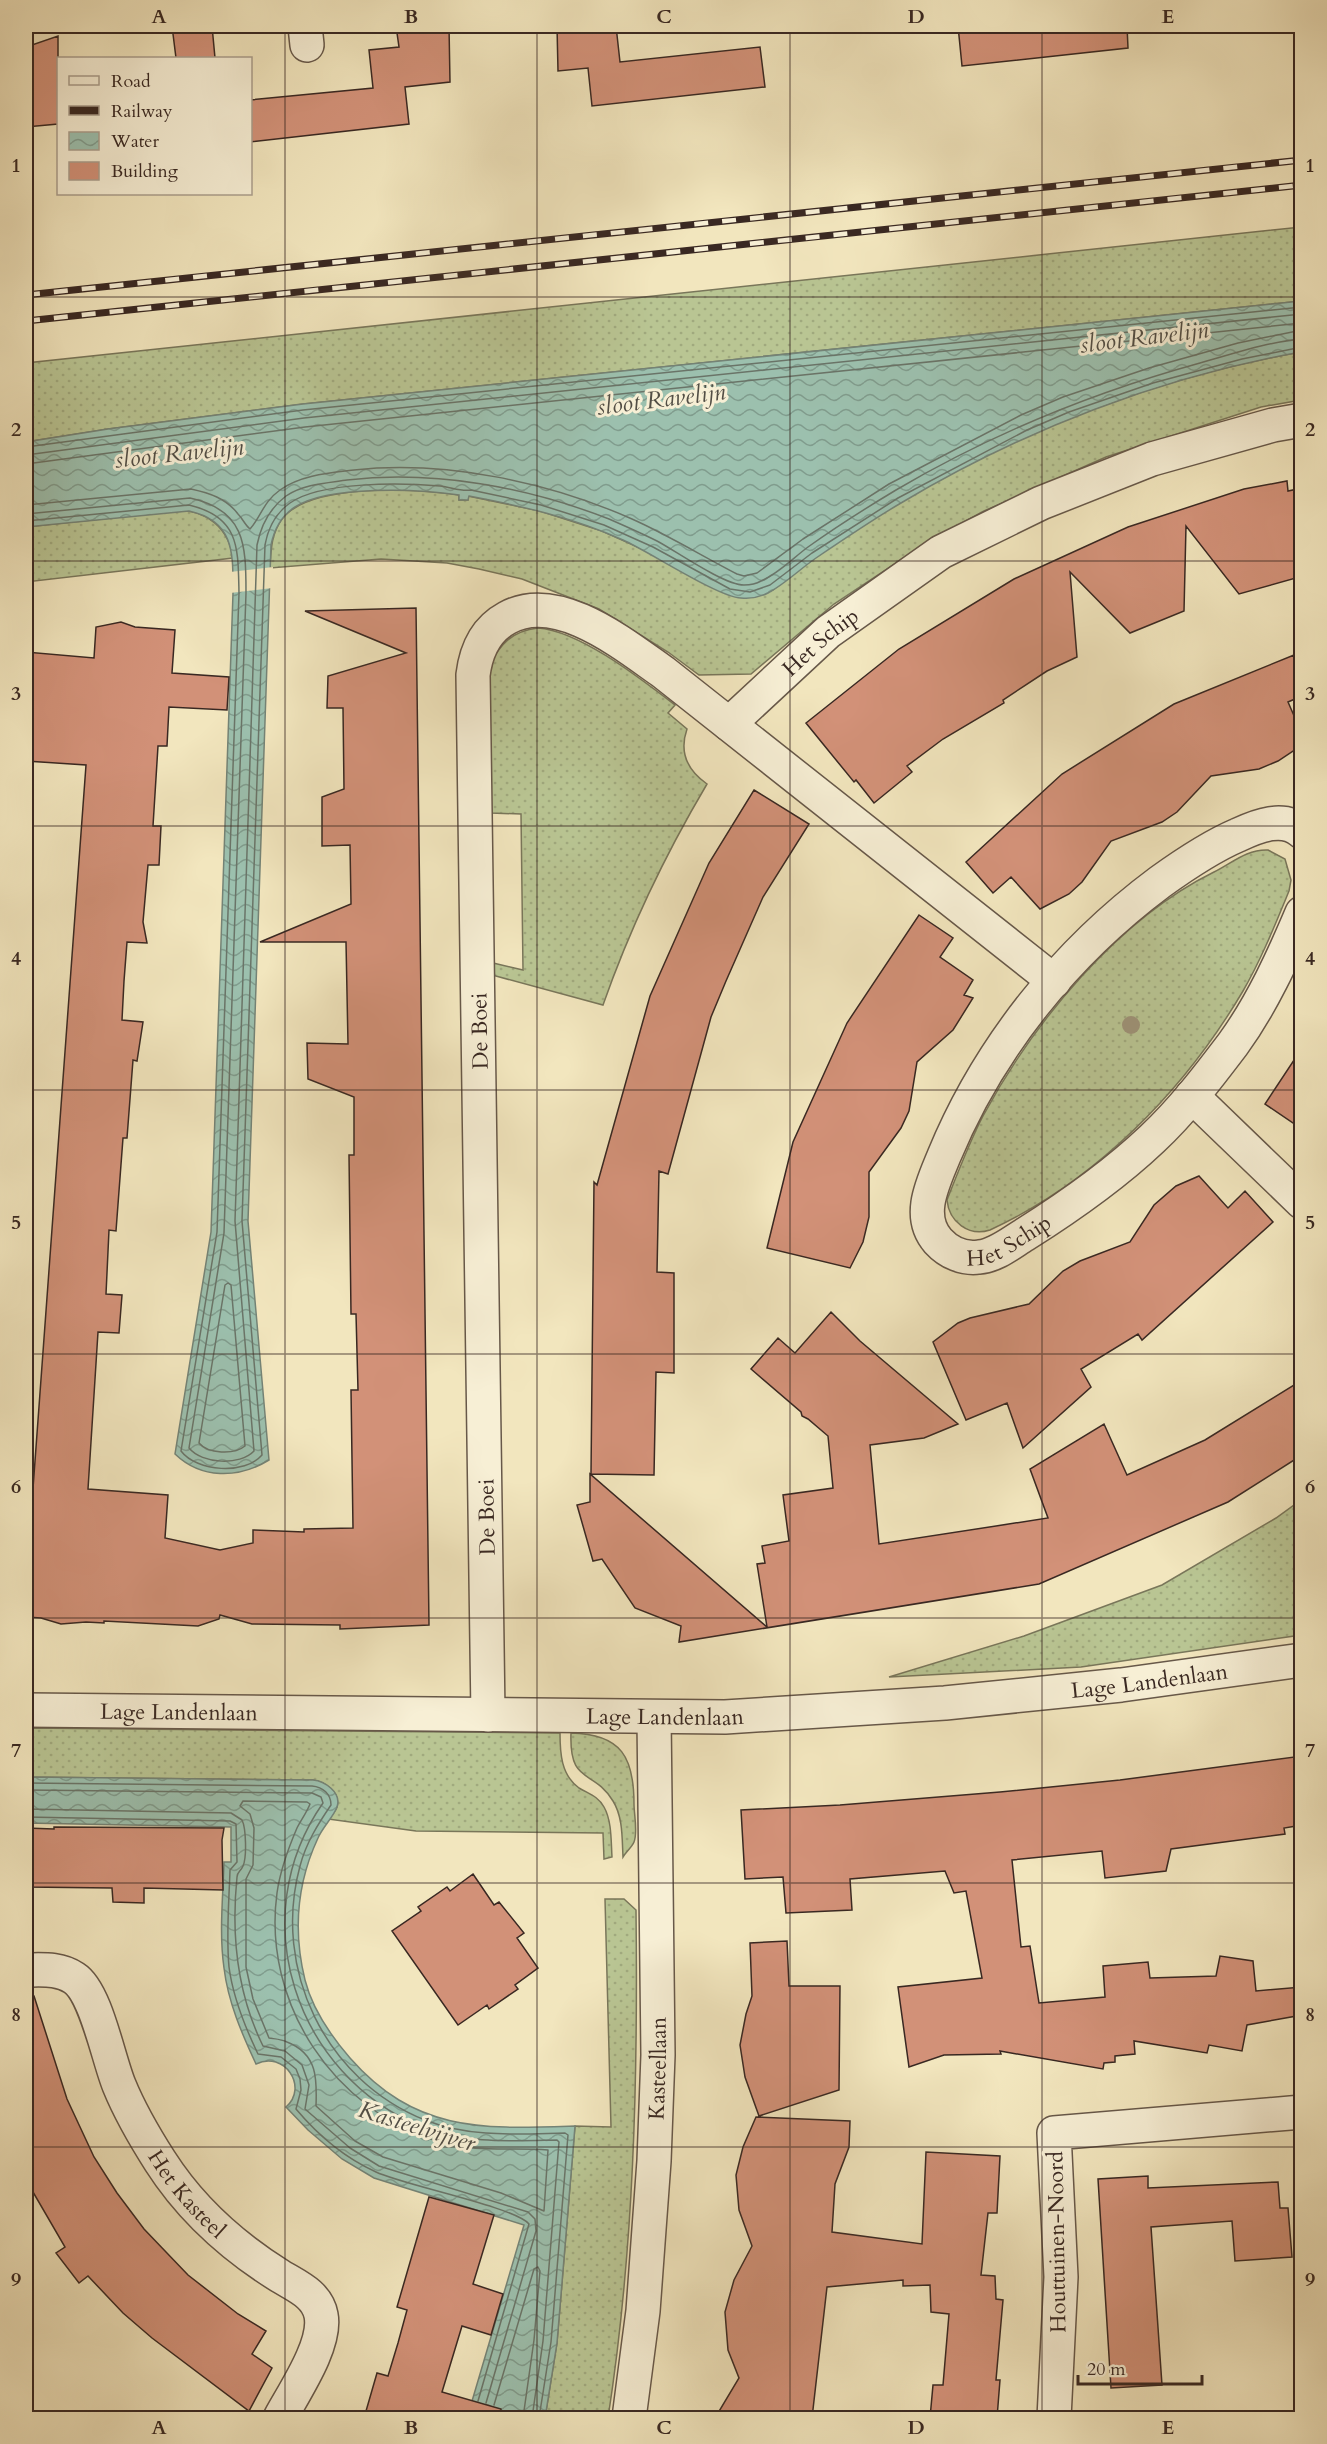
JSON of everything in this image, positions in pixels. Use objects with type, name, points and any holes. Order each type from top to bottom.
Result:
[{"type":"street","name":"Het Schip","points":[[729,724],[828,632],[941,552],[1041,503],[1152,459],[1272,425],[1302,420]]},
{"type":"street","name":"De Boei","points":[[488,1715],[473,675],[475,660],[488,634],[498,623],[526,611],[542,609],[558,612],[588,625],[633,651],[729,724]]},
{"type":"street","points":[[729,724],[1054,981]]},
{"type":"street","name":"Het Schip","points":[[1302,832],[1278,823],[1259,825],[1221,842],[1188,862],[1122,912],[1088,943],[1054,981],[1004,1043],[955,1130],[933,1183],[927,1215],[931,1232],[940,1244],[952,1253],[965,1257],[981,1257],[997,1252],[1082,1197],[1154,1138],[1192,1096],[1234,1043],[1255,1012],[1302,913]]},
{"type":"street","points":[[1192,1096],[1302,1202]]},
{"type":"street","name":"Lage Landenlaan","points":[[26,1710],[725,1717],[945,1703],[1121,1685],[1302,1660]]},
{"type":"street","name":"Kasteellaan","points":[[629,2418],[643,2311],[654,2161],[658,2055],[654,1718]]},
{"type":"street","name":"Het Kasteel","points":[[26,1970],[62,1972],[75,1978],[86,1989],[92,2001],[110,2061],[133,2116],[173,2179],[200,2212],[236,2245],[304,2290],[315,2300],[321,2313],[323,2329],[318,2345],[280,2418]]},
{"type":"street","name":"Houttuinen-Noord","points":[[1054,2418],[1061,2277],[1054,2133],[1302,2112]]},
{"type":"shaded area","points":[[1301,227],[1301,301],[303,404],[26,442],[26,363]]},
{"type":"shaded area","points":[[1301,352],[1301,400],[1261,407],[1106,457],[984,511],[931,540],[834,604],[751,674],[699,675],[668,652],[599,609],[522,579],[479,569],[447,563],[381,559],[270,568],[272,543],[276,531],[282,519],[296,507],[315,499],[339,494],[391,490],[417,491],[459,495],[459,500],[468,500],[468,496],[540,511],[602,531],[651,553],[698,580],[773,590],[831,547],[892,507],[1022,438],[1091,410],[1160,386],[1230,367]]},
{"type":"shaded area","points":[[177,511],[198,513],[215,523],[227,538],[233,558],[26,582],[26,527]]},
{"type":"shaded area","points":[[538,628],[555,631],[591,647],[628,670],[675,705],[668,713],[687,729],[684,745],[686,760],[694,773],[707,784],[649,892],[603,1005],[492,975],[493,963],[523,970],[521,814],[491,813],[489,666],[502,645],[508,640],[521,632]]},
{"type":"shaded area","points":[[1260,850],[1268,850],[1285,859],[1291,880],[1289,891],[1250,979],[1220,1028],[1193,1064],[1134,1130],[1066,1186],[1029,1210],[990,1230],[982,1232],[961,1226],[952,1215],[947,1200],[964,1158],[983,1116],[1003,1081],[1053,1010],[1112,945],[1144,917],[1179,892],[1240,857]]},
{"type":"shaded area","points":[[1301,1500],[1301,1635],[1081,1667],[889,1677],[1024,1636],[1162,1585],[1276,1518]]},
{"type":"shaded area","points":[[26,1728],[560,1733],[561,1756],[568,1777],[579,1788],[599,1800],[607,1813],[611,1832],[612,1857],[604,1859],[603,1833],[416,1831],[328,1819],[337,1807],[338,1801],[331,1788],[313,1780],[26,1777]]},
{"type":"shaded area","points":[[571,1733],[602,1738],[622,1752],[628,1762],[633,1788],[636,1833],[633,1844],[623,1857],[619,1814],[605,1791],[578,1769],[571,1750]]},
{"type":"shaded area","points":[[605,1899],[624,1899],[636,1910],[635,2101],[629,2228],[617,2355],[608,2418],[545,2418],[557,2343],[575,2126],[611,2127]]},
{"type":"water","name":"sloot Ravelijn","points":[[1301,301],[1301,352],[1197,376],[1094,410],[1044,430],[995,452],[901,503],[816,558],[774,589],[755,597],[730,596],[623,540],[586,525],[469,496],[468,500],[459,500],[459,495],[421,491],[351,492],[310,500],[295,507],[282,519],[271,545],[248,1221],[269,1460],[245,1471],[220,1474],[196,1468],[175,1454],[211,1232],[233,565],[228,541],[223,531],[204,516],[189,511],[26,527],[26,442],[303,404]]},
{"type":"water","name":"Kasteelvijver","points":[[26,1777],[313,1780],[327,1785],[335,1792],[337,1807],[320,1834],[305,1872],[298,1925],[301,1962],[308,1990],[317,2011],[336,2040],[375,2083],[400,2101],[426,2113],[481,2126],[575,2126],[557,2343],[545,2418],[467,2418],[524,2225],[374,2178],[342,2159],[308,2130],[286,2107],[295,2090],[294,2081],[284,2066],[266,2061],[256,2064],[232,2005],[223,1955],[224,1862],[231,1862],[231,1827],[26,1823]]},
{"type":"pier","points":[[273,567],[272,588],[230,593],[230,572]]},
{"type":"building","points":[[172,26],[212,26],[215,57],[176,57]]},
{"type":"building","points":[[396,26],[449,26],[450,82],[405,87],[409,124],[252,142],[252,100],[373,88],[369,50],[399,47]]},
{"type":"building","points":[[557,26],[616,26],[620,62],[760,47],[765,87],[592,106],[588,68],[558,71]]},
{"type":"building","points":[[958,26],[1127,26],[1128,48],[962,66]]},
{"type":"building","points":[[58,36],[57,124],[26,127],[26,47]]},
{"type":"building","points":[[1287,481],[1288,491],[1302,488],[1302,555],[1299,555],[1296,578],[1239,594],[1186,526],[1184,611],[1130,633],[1070,572],[1077,657],[1047,671],[1003,700],[1004,703],[943,739],[907,766],[912,772],[874,803],[806,723],[899,649],[1014,579],[1128,527],[1244,489]]},
{"type":"building","points":[[416,608],[429,1625],[340,1629],[340,1625],[252,1624],[220,1615],[219,1619],[198,1626],[104,1621],[104,1623],[61,1624],[41,1618],[26,1617],[26,1584],[86,765],[26,761],[26,652],[94,658],[96,627],[121,622],[135,627],[175,630],[172,673],[229,677],[227,710],[169,707],[167,746],[158,746],[153,826],[161,826],[159,865],[148,865],[143,922],[147,943],[127,942],[124,981],[122,1020],[143,1022],[137,1061],[133,1060],[127,1138],[123,1138],[116,1231],[109,1230],[106,1294],[122,1295],[119,1333],[98,1332],[88,1489],[168,1495],[165,1538],[220,1550],[253,1543],[253,1530],[304,1532],[304,1529],[353,1528],[351,1390],[358,1390],[356,1314],[351,1314],[349,1155],[354,1155],[354,1097],[308,1079],[307,1043],[348,1044],[346,942],[260,942],[351,904],[350,845],[322,846],[322,797],[344,789],[343,708],[327,708],[328,676],[406,653],[305,611]]},
{"type":"building","points":[[1294,655],[1302,673],[1302,696],[1288,702],[1302,734],[1302,745],[1278,761],[1259,769],[1211,776],[1177,812],[1162,822],[1111,841],[1082,882],[1069,894],[1040,909],[1011,877],[993,893],[966,862],[1062,774],[1174,704]]},
{"type":"building","points":[[754,790],[809,824],[763,897],[726,981],[711,1017],[668,1174],[659,1171],[657,1272],[674,1273],[674,1373],[656,1372],[654,1475],[591,1474],[594,1182],[597,1185],[650,996],[709,863]]},
{"type":"building","points":[[919,915],[953,938],[940,957],[973,980],[964,995],[973,998],[953,1030],[917,1062],[909,1111],[901,1128],[869,1172],[869,1217],[863,1242],[850,1268],[767,1248],[793,1142],[847,1023]]},
{"type":"building","points":[[1302,1048],[1302,1129],[1265,1104]]},
{"type":"building","points":[[1199,1176],[1228,1208],[1245,1191],[1273,1222],[1142,1340],[1138,1334],[1081,1369],[1091,1387],[1023,1448],[1007,1403],[966,1420],[933,1342],[958,1323],[970,1318],[1029,1304],[1063,1271],[1080,1261],[1130,1242],[1154,1205],[1176,1186]]},
{"type":"building","points":[[831,1312],[860,1341],[958,1424],[924,1438],[870,1445],[879,1544],[1048,1518],[1030,1469],[1104,1424],[1127,1475],[1205,1440],[1302,1380],[1302,1455],[1228,1502],[1039,1584],[679,1642],[681,1626],[635,1608],[602,1559],[593,1561],[577,1505],[590,1502],[590,1474],[767,1627],[757,1564],[765,1563],[762,1546],[789,1541],[783,1495],[833,1488],[828,1436],[802,1416],[801,1412],[751,1369],[778,1338],[795,1353]]},
{"type":"building","points":[[1302,1756],[1302,1825],[1284,1828],[1285,1834],[1171,1849],[1166,1871],[1105,1878],[1102,1851],[1012,1860],[1021,1947],[1030,1946],[1039,2003],[1105,1997],[1103,1966],[1148,1962],[1150,1978],[1216,1976],[1220,1956],[1253,1961],[1256,1991],[1302,1987],[1302,2015],[1247,2025],[1242,2051],[1209,2045],[1207,2053],[1134,2041],[1135,2054],[1115,2056],[1115,2062],[1104,2063],[1103,2069],[1000,2051],[1001,2054],[944,2055],[909,2067],[898,1987],[982,1978],[966,1891],[954,1893],[945,1871],[850,1879],[852,1910],[786,1913],[783,1877],[745,1879],[741,1810],[840,1805],[1000,1792],[1120,1780]]},
{"type":"building","points":[[54,1827],[224,1828],[222,1840],[223,1890],[144,1888],[144,1903],[113,1902],[112,1888],[26,1887],[26,1828],[54,1829]]},
{"type":"building","points":[[473,1874],[494,1905],[499,1902],[524,1933],[517,1938],[538,1968],[515,1985],[518,1989],[489,2009],[487,2005],[458,2025],[392,1931],[421,1911],[418,1907],[447,1887],[450,1891]]},
{"type":"building","points":[[787,1941],[789,1986],[840,1986],[839,2090],[759,2116],[745,2077],[740,2045],[752,1996],[750,1943]]},
{"type":"building","points":[[34,1996],[67,2099],[94,2157],[117,2193],[144,2229],[188,2275],[238,2314],[266,2331],[252,2354],[272,2368],[249,2411],[152,2338],[123,2313],[88,2276],[79,2283],[56,2253],[65,2247],[26,2180],[26,1997]]},
{"type":"building","points":[[756,2117],[850,2121],[849,2147],[835,2184],[832,2232],[922,2244],[926,2152],[1000,2156],[997,2213],[988,2213],[981,2275],[995,2276],[996,2299],[1003,2300],[996,2380],[1000,2380],[997,2418],[930,2418],[933,2385],[943,2385],[949,2314],[931,2312],[930,2285],[903,2286],[903,2280],[827,2287],[812,2418],[715,2418],[739,2378],[728,2350],[725,2312],[734,2280],[752,2246],[739,2210],[736,2175],[743,2147]]},
{"type":"building","points":[[1148,2176],[1148,2188],[1278,2182],[1280,2208],[1288,2208],[1292,2257],[1235,2261],[1232,2221],[1151,2227],[1162,2385],[1111,2388],[1098,2179]]},
{"type":"building","points":[[429,2197],[494,2215],[473,2284],[503,2294],[491,2335],[462,2326],[442,2392],[501,2409],[500,2418],[364,2418],[377,2373],[388,2376],[398,2343],[407,2310],[397,2307]]},
{"type":"railway","points":[[26,295],[1302,160]]},
{"type":"railway","points":[[26,321],[1302,185]]}]
